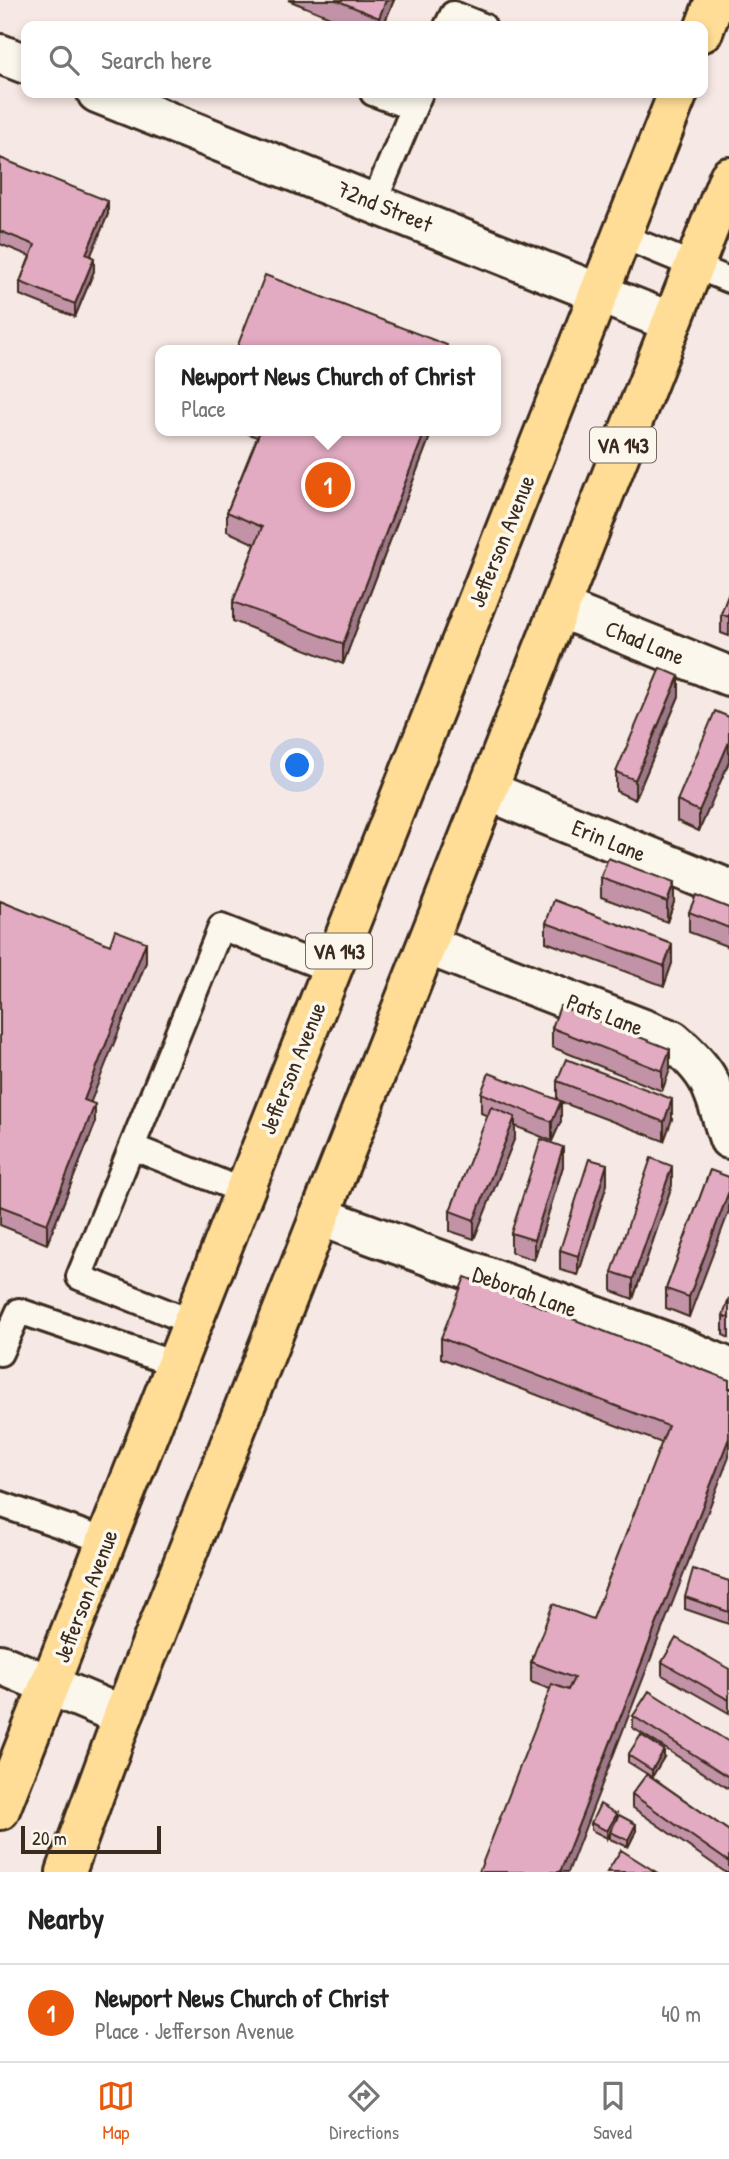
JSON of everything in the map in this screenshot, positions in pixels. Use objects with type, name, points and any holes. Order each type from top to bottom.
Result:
[{"type":"main road","points":[[707,21],[715,0]]},
{"type":"main road","name":"Jefferson Avenue","points":[[0,1810],[676,98]]},
{"type":"main road","name":"VA 143","points":[[66,1872],[123,1716],[729,177]]},
{"type":"street","points":[[0,54],[21,63]]},
{"type":"street","name":"72nd Street","points":[[110,98],[671,322]]},
{"type":"street","name":"Chad Lane","points":[[560,608],[729,676]]},
{"type":"street","name":"Erin Lane","points":[[488,791],[729,889]]},
{"type":"street","name":"Pats Lane","points":[[427,945],[672,1040],[698,1062],[717,1092],[729,1139]]},
{"type":"street","name":"Deborah Lane","points":[[319,1216],[678,1346],[729,1368]]},
{"type":"street","points":[[0,1664],[123,1716]]},
{"type":"lane","points":[[449,21],[453,13],[471,21]]},
{"type":"lane","points":[[374,202],[416,101]]},
{"type":"lane","points":[[622,236],[729,280]]},
{"type":"lane","points":[[191,1322],[79,1278],[220,927],[331,970]]},
{"type":"lane","points":[[132,1147],[243,1191]]},
{"type":"lane","points":[[0,1353],[19,1311],[175,1364]]},
{"type":"lane","points":[[0,1504],[106,1541]]},
{"type":"building","points":[[336,0],[386,0],[379,18]]},
{"type":"building","points":[[0,158],[108,201],[86,254],[94,258],[75,304],[20,282],[35,245],[0,231]]},
{"type":"building","points":[[265,275],[447,345],[238,345]]},
{"type":"building","points":[[258,436],[423,436],[343,644],[233,602],[262,527],[227,512]]},
{"type":"building","points":[[729,593],[729,617],[721,614]]},
{"type":"building","points":[[660,668],[679,676],[635,780],[616,772]]},
{"type":"building","points":[[715,711],[729,717],[729,742],[699,811],[677,801]]},
{"type":"building","points":[[608,858],[674,883],[667,902],[601,878]]},
{"type":"building","points":[[696,895],[729,908],[729,928],[689,912]]},
{"type":"building","points":[[554,900],[672,944],[664,966],[546,923]]},
{"type":"building","points":[[0,901],[110,945],[115,930],[146,942],[84,1100],[95,1104],[47,1224],[0,1206]]},
{"type":"building","points":[[560,1006],[670,1049],[662,1071],[552,1028]]},
{"type":"building","points":[[566,1059],[672,1099],[664,1122],[557,1081]]},
{"type":"building","points":[[489,1073],[561,1101],[552,1122],[481,1093]]},
{"type":"building","points":[[491,1107],[515,1117],[474,1220],[450,1211]]},
{"type":"building","points":[[541,1139],[563,1147],[534,1240],[511,1233]]},
{"type":"building","points":[[651,1158],[672,1166],[633,1279],[612,1272]]},
{"type":"building","points":[[589,1159],[607,1164],[578,1256],[560,1250]]},
{"type":"building","points":[[710,1170],[729,1177],[729,1191],[689,1297],[666,1289]]},
{"type":"building","points":[[465,1277],[729,1380],[729,1438],[560,1872],[479,1872],[552,1684],[568,1690],[574,1678],[531,1662],[553,1604],[593,1619],[668,1426],[441,1338]]},
{"type":"building","points":[[729,1298],[729,1318],[723,1316]]},
{"type":"building","points":[[693,1569],[729,1581],[729,1612],[685,1597]]},
{"type":"building","points":[[676,1638],[729,1669],[729,1700],[662,1662]]},
{"type":"building","points":[[649,1691],[729,1742],[729,1777],[633,1716]]},
{"type":"building","points":[[641,1735],[664,1750],[652,1770],[628,1755]]},
{"type":"building","points":[[647,1774],[729,1831],[729,1862],[632,1794]]},
{"type":"building","points":[[600,1804],[617,1814],[607,1831],[591,1823]]},
{"type":"building","points":[[619,1815],[636,1824],[628,1840],[610,1832]]},
{"type":"building","points":[[621,1850],[656,1872],[607,1872]]},
{"type":"place","name":"Newport News Church of Christ","points":[[328,485]]}]
